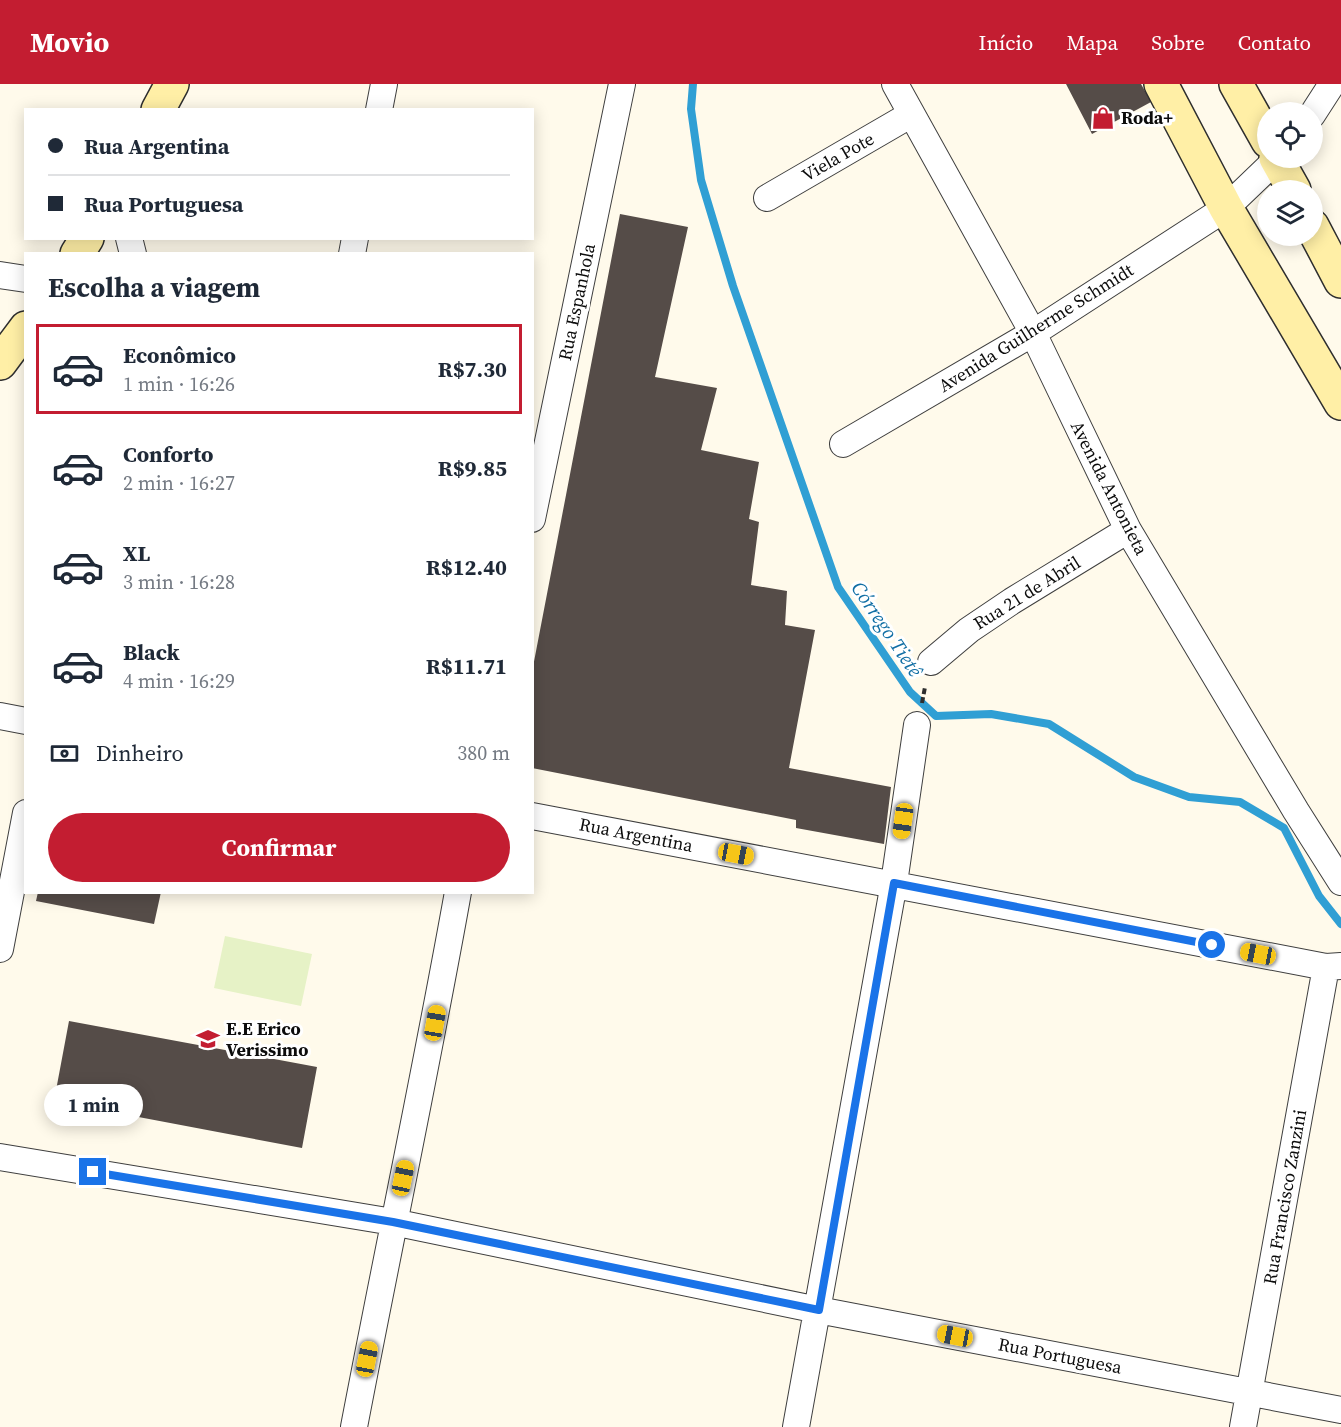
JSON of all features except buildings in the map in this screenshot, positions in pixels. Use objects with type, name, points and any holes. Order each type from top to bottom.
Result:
[{"type":"main road","points":[[159,108],[172,84]]},
{"type":"main road","points":[[1161,84],[1226,208],[1341,403]]},
{"type":"main road","points":[[1236,84],[1257,122]]},
{"type":"main road","points":[[1323,246],[1341,281]]},
{"type":"main road","points":[[0,363],[24,331]]},
{"type":"street","points":[[379,108],[384,84]]},
{"type":"street","name":"Rua Espanhola","points":[[534,509],[622,84]]},
{"type":"street","name":"Avenida Antonieta","points":[[895,84],[910,115],[1033,333],[1128,530],[1341,882]]},
{"type":"street","points":[[1321,102],[1332,84]]},
{"type":"street","name":"Viela Pote","points":[[766,198],[910,115]]},
{"type":"street","name":"Avenida Guilherme Schmidt","points":[[843,444],[1033,333],[1226,208],[1262,168]]},
{"type":"street","points":[[0,275],[24,279]]},
{"type":"street","name":"Rua 21 de Abril","points":[[931,662],[943,650],[1011,601],[1128,530]]},
{"type":"street","points":[[0,716],[24,721]]},
{"type":"street","points":[[796,1427],[819,1310],[894,883],[917,725]]},
{"type":"street","name":"Rua Argentina","points":[[534,816],[1334,966]]},
{"type":"street","points":[[0,949],[24,823]]},
{"type":"street","points":[[354,1427],[393,1222],[431,1044],[458,894]]},
{"type":"street","name":"Rua Francisco Zanzini","points":[[1243,1427],[1334,966]]},
{"type":"street","name":"Rua Portuguesa","points":[[0,1157],[393,1222],[819,1310],[1341,1410]]},
{"type":"path","points":[[917,725],[931,662]]},
{"type":"green space","points":[[225,936],[312,954],[301,1006],[214,988]]},
{"type":"waterway","name":"Córrego Tietê","points":[[693,84],[691,109],[701,180],[733,286],[838,587],[910,692],[936,716],[991,714],[1049,724],[1134,777],[1189,797],[1240,802],[1284,828],[1319,896],[1341,924]]},
{"type":"place","name":"Roda+","points":[[1103,118]]},
{"type":"place","name":"E.E Erico Verissimo","points":[[208,1039]]},
{"type":"route","points":[[93,1172],[393,1222],[819,1310],[894,883],[1212,945]]}]
